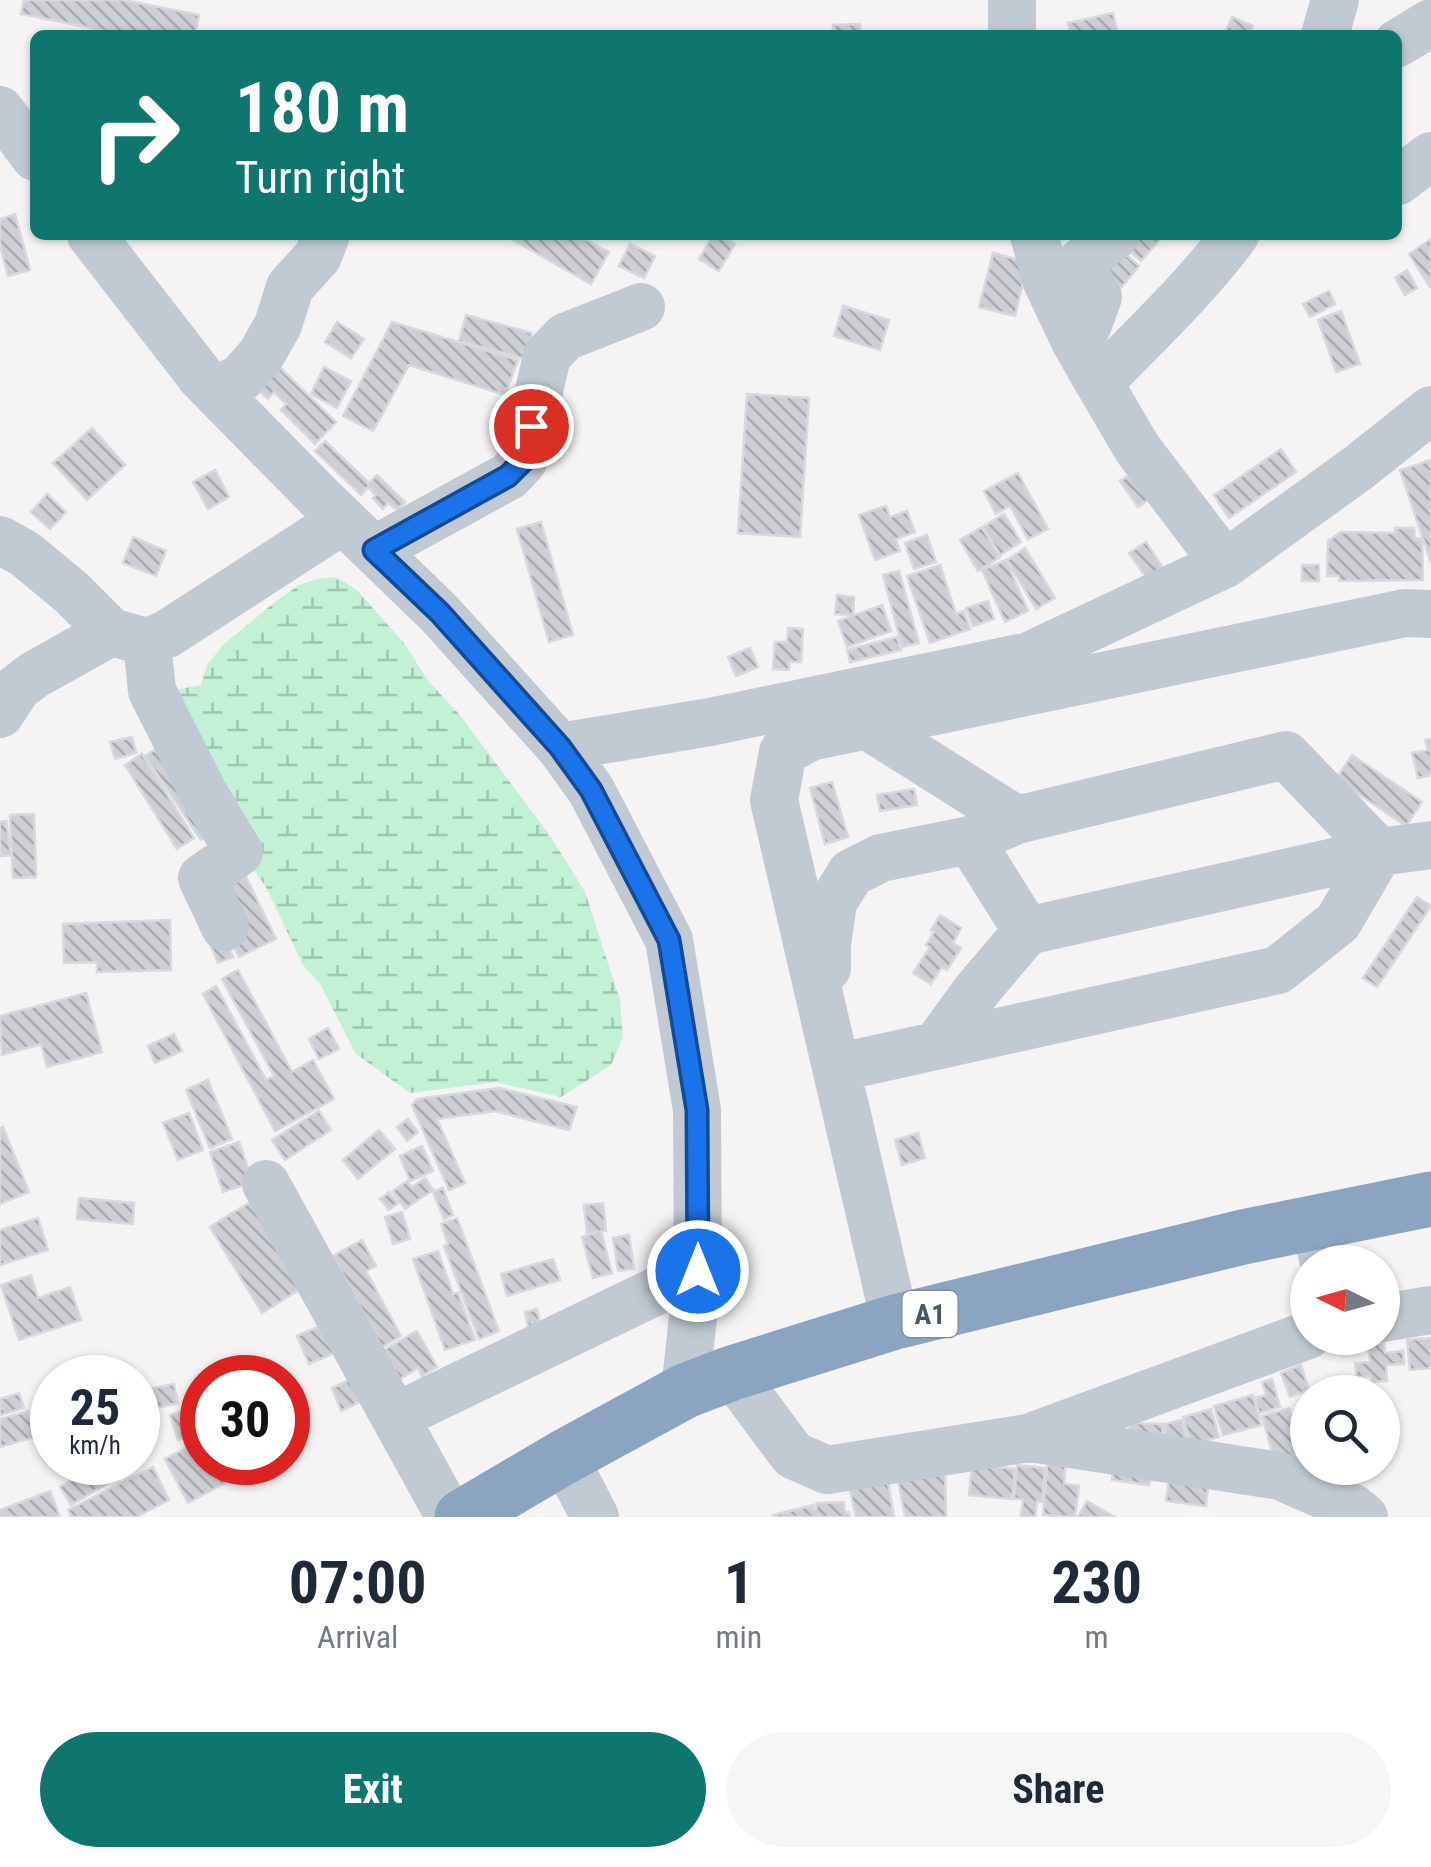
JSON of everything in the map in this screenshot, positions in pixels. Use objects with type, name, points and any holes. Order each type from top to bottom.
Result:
[{"type":"highway","name":"A1","points":[[462,1517],[564,1457],[709,1382],[895,1322],[1243,1237],[1319,1243],[1431,1200]]},
{"type":"street","points":[[1327,30],[1336,0]]},
{"type":"street","points":[[1402,41],[1431,23]]},
{"type":"street","points":[[0,110],[30,150]]},
{"type":"street","points":[[1402,178],[1431,156]]},
{"type":"street","points":[[95,240],[215,391],[440,613],[560,747],[591,790],[669,940],[697,1110],[698,1271],[709,1382],[793,1455],[827,1470],[1028,1438],[1290,1342]]},
{"type":"street","points":[[215,391],[241,378],[260,355],[278,325],[290,287],[318,256],[324,240]]},
{"type":"street","points":[[1035,240],[1047,282],[1075,341],[1138,448],[1225,564]]},
{"type":"street","points":[[1100,382],[1168,315],[1225,249],[1251,240]]},
{"type":"street","points":[[1075,341],[1087,327],[1098,297],[1090,244]]},
{"type":"street","points":[[0,714],[17,688],[34,675],[129,637],[166,634],[358,535],[508,476],[523,461],[547,356],[566,337],[641,308]]},
{"type":"street","points":[[560,747],[710,722],[1029,656],[1225,564],[1431,410]]},
{"type":"street","points":[[0,540],[25,554],[129,637],[202,792],[239,852],[202,878],[225,927]]},
{"type":"street","points":[[895,1322],[774,800],[782,752],[810,737],[1405,613],[1431,614]]},
{"type":"street","points":[[868,726],[1017,820]]},
{"type":"street","points":[[832,1050],[826,944],[833,902],[851,873],[881,858],[970,840],[1017,820],[1286,755],[1379,852]]},
{"type":"street","points":[[970,840],[1027,932]]},
{"type":"street","points":[[936,1046],[1027,932],[1379,852],[1431,845]]},
{"type":"street","points":[[832,1050],[936,1046],[1278,970],[1338,922],[1379,852]]},
{"type":"street","points":[[266,1184],[450,1517]]},
{"type":"street","points":[[395,1417],[698,1271]]},
{"type":"street","points":[[1400,1315],[1431,1310]]},
{"type":"street","points":[[1028,1438],[1280,1476],[1353,1508],[1364,1517]]},
{"type":"street","points":[[564,1457],[595,1517]]},
{"type":"green space","points":[[336,577],[357,590],[403,642],[429,682],[459,714],[551,837],[585,892],[620,1000],[623,1037],[611,1065],[561,1097],[495,1082],[410,1093],[356,1054],[320,984],[303,965],[266,887],[250,865],[171,701],[180,689],[201,685],[207,665],[224,644],[275,602],[299,585]]},
{"type":"building","points":[[24,0],[123,0],[199,15],[196,30],[100,30],[21,14]]},
{"type":"building","points":[[1113,13],[1117,30],[1070,30],[1068,23]]},
{"type":"building","points":[[1232,17],[1253,26],[1252,30],[1226,30]]},
{"type":"building","points":[[860,24],[860,30],[833,30],[833,25]]},
{"type":"building","points":[[15,214],[30,270],[8,276],[0,245],[0,219]]},
{"type":"building","points":[[1431,239],[1431,287],[1430,287],[1409,254]]},
{"type":"building","points":[[513,240],[586,240],[609,252],[591,284]]},
{"type":"building","points":[[710,240],[735,244],[719,271],[699,259]]},
{"type":"building","points":[[1129,240],[1159,240],[1141,261],[1124,246]]},
{"type":"building","points":[[630,244],[655,256],[644,278],[619,266]]},
{"type":"building","points":[[1116,246],[1139,266],[1117,293],[1093,273]]},
{"type":"building","points":[[993,253],[1028,262],[1015,316],[979,307]]},
{"type":"building","points":[[1407,270],[1417,288],[1405,295],[1395,278]]},
{"type":"building","points":[[1329,291],[1335,304],[1310,317],[1303,304]]},
{"type":"building","points":[[843,306],[889,320],[880,350],[834,336]]},
{"type":"building","points":[[1341,311],[1360,364],[1336,372],[1318,320]]},
{"type":"building","points":[[466,315],[532,333],[525,359],[459,341]]},
{"type":"building","points":[[337,322],[364,339],[351,358],[325,342]]},
{"type":"building","points":[[392,322],[518,360],[505,395],[409,365],[373,431],[343,416]]},
{"type":"building","points":[[272,360],[336,422],[315,444],[281,410],[286,404],[274,392],[268,399],[251,383]]},
{"type":"building","points":[[324,367],[351,381],[337,408],[311,394]]},
{"type":"building","points":[[747,394],[809,398],[800,537],[738,533]]},
{"type":"building","points":[[92,428],[125,465],[87,500],[53,463]]},
{"type":"building","points":[[325,441],[369,483],[377,475],[405,502],[397,510],[388,503],[383,509],[368,487],[361,495],[315,451]]},
{"type":"building","points":[[1281,449],[1296,472],[1229,518],[1214,495]]},
{"type":"building","points":[[1431,460],[1431,563],[1400,470]]},
{"type":"building","points":[[215,470],[229,497],[208,509],[193,482]]},
{"type":"building","points":[[1138,470],[1154,496],[1138,507],[1120,481]]},
{"type":"building","points":[[1018,473],[1048,529],[1028,539],[1010,506],[996,514],[984,491]]},
{"type":"building","points":[[47,494],[66,512],[50,529],[31,512]]},
{"type":"building","points":[[886,506],[890,517],[907,511],[915,532],[896,539],[900,551],[875,560],[859,515]]},
{"type":"building","points":[[1004,514],[1021,542],[1000,555],[983,527]]},
{"type":"building","points":[[541,522],[573,635],[549,642],[517,529]]},
{"type":"building","points":[[982,527],[1000,557],[978,571],[960,540]]},
{"type":"building","points":[[1395,528],[1414,528],[1415,538],[1422,539],[1423,580],[1339,581],[1339,576],[1327,576],[1328,541],[1341,532],[1395,533]]},
{"type":"building","points":[[927,535],[936,562],[914,569],[905,543]]},
{"type":"building","points":[[133,537],[166,551],[156,576],[123,563]]},
{"type":"building","points":[[1146,542],[1163,568],[1147,579],[1129,553]]},
{"type":"building","points":[[1025,548],[1055,598],[1036,609],[1007,560]]},
{"type":"building","points":[[1006,560],[1028,611],[1005,622],[982,570]]},
{"type":"building","points":[[940,565],[956,614],[964,611],[970,629],[930,643],[907,576]]},
{"type":"building","points":[[1302,565],[1319,565],[1319,581],[1302,581]]},
{"type":"building","points":[[899,571],[919,643],[902,647],[883,575]]},
{"type":"building","points":[[837,595],[854,597],[853,615],[835,614]]},
{"type":"building","points":[[988,601],[994,619],[973,626],[966,608]]},
{"type":"building","points":[[882,605],[891,631],[847,647],[838,621]]},
{"type":"building","points":[[788,628],[803,629],[801,662],[789,662],[789,670],[773,669],[775,642],[787,642]]},
{"type":"building","points":[[897,637],[901,650],[850,662],[847,650]]},
{"type":"building","points":[[750,648],[758,667],[736,676],[728,657]]},
{"type":"building","points":[[132,737],[136,753],[115,759],[110,742]]},
{"type":"building","points":[[1431,739],[1431,775],[1418,778],[1412,753],[1428,750],[1425,740]]},
{"type":"building","points":[[164,744],[219,827],[201,840],[145,756]]},
{"type":"building","points":[[142,754],[194,838],[177,849],[125,765]]},
{"type":"building","points":[[1352,755],[1422,802],[1406,826],[1336,779]]},
{"type":"building","points":[[832,782],[848,837],[825,844],[810,788]]},
{"type":"building","points":[[914,789],[917,805],[880,811],[877,795]]},
{"type":"building","points":[[34,814],[36,877],[13,878],[10,815]]},
{"type":"building","points":[[6,821],[11,855],[0,856],[0,822]]},
{"type":"building","points":[[238,860],[276,939],[239,957],[230,938],[215,871]]},
{"type":"building","points":[[1417,897],[1431,906],[1377,987],[1363,978]]},
{"type":"building","points":[[940,915],[961,928],[953,943],[961,948],[947,970],[942,967],[931,984],[913,973],[930,947],[926,945]]},
{"type":"building","points":[[170,920],[171,970],[97,972],[97,962],[64,963],[63,924]]},
{"type":"building","points":[[225,937],[233,957],[218,963],[210,944]]},
{"type":"building","points":[[238,970],[292,1072],[313,1060],[334,1099],[275,1131],[203,994],[216,986],[266,1080],[274,1076],[222,979]]},
{"type":"building","points":[[86,993],[102,1052],[47,1067],[41,1044],[2,1055],[0,1016]]},
{"type":"building","points":[[328,1028],[339,1049],[319,1059],[309,1039]]},
{"type":"building","points":[[174,1034],[182,1051],[155,1063],[148,1046]]},
{"type":"building","points":[[208,1080],[232,1139],[210,1148],[186,1090]]},
{"type":"building","points":[[499,1088],[577,1107],[569,1130],[495,1111],[437,1119],[465,1183],[449,1190],[412,1105],[417,1099]]},
{"type":"building","points":[[319,1111],[331,1130],[285,1160],[272,1140]]},
{"type":"building","points":[[189,1113],[203,1150],[178,1160],[163,1123]]},
{"type":"building","points":[[408,1119],[418,1132],[407,1141],[397,1127]]},
{"type":"building","points":[[3,1127],[29,1192],[0,1204],[0,1129]]},
{"type":"building","points":[[379,1130],[395,1149],[358,1179],[343,1160]]},
{"type":"building","points":[[918,1133],[925,1158],[902,1165],[895,1140]]},
{"type":"building","points":[[239,1142],[253,1182],[223,1192],[210,1152]]},
{"type":"building","points":[[422,1146],[433,1171],[410,1181],[400,1156]]},
{"type":"building","points":[[425,1178],[433,1190],[405,1209],[393,1191],[407,1181],[412,1187]]},
{"type":"building","points":[[443,1188],[453,1215],[444,1219],[433,1192]]},
{"type":"building","points":[[389,1192],[398,1203],[389,1210],[380,1199]]},
{"type":"building","points":[[79,1198],[134,1203],[133,1224],[77,1219]]},
{"type":"building","points":[[255,1199],[307,1285],[262,1313],[210,1227]]},
{"type":"building","points":[[603,1203],[606,1231],[587,1233],[584,1205]]},
{"type":"building","points":[[402,1212],[410,1239],[393,1244],[385,1217]]},
{"type":"building","points":[[38,1218],[48,1250],[0,1265],[0,1230]]},
{"type":"building","points":[[457,1218],[499,1331],[479,1339],[444,1246],[448,1244],[441,1224]]},
{"type":"building","points":[[601,1231],[612,1273],[593,1278],[582,1237]]},
{"type":"building","points":[[629,1235],[634,1269],[618,1271],[613,1238]]},
{"type":"building","points":[[362,1240],[376,1266],[366,1271],[401,1336],[382,1347],[333,1256]]},
{"type":"building","points":[[438,1251],[475,1340],[445,1350],[413,1259]]},
{"type":"building","points":[[553,1259],[560,1280],[507,1296],[501,1274]]},
{"type":"building","points":[[31,1275],[38,1298],[70,1287],[81,1320],[19,1340],[1,1285]]},
{"type":"building","points":[[537,1309],[544,1339],[531,1342],[525,1312]]},
{"type":"building","points":[[322,1325],[334,1353],[310,1364],[310,1355],[305,1355],[297,1336]]},
{"type":"building","points":[[417,1331],[437,1367],[422,1376],[418,1368],[400,1379],[384,1350]]},
{"type":"building","points":[[1431,1338],[1431,1368],[1410,1370],[1407,1340]]},
{"type":"building","points":[[1403,1351],[1404,1364],[1386,1365],[1387,1375],[1357,1375],[1355,1363],[1370,1362],[1369,1355],[1400,1355]]},
{"type":"building","points":[[1301,1365],[1304,1375],[1290,1375],[1290,1397],[1281,1373]]},
{"type":"building","points":[[360,1375],[370,1397],[341,1411],[332,1388]]},
{"type":"building","points":[[1272,1379],[1280,1407],[1259,1413],[1255,1398],[1266,1395],[1262,1382]]},
{"type":"building","points":[[174,1384],[178,1403],[160,1407],[160,1387]]},
{"type":"building","points":[[19,1393],[24,1408],[0,1415],[0,1399]]},
{"type":"building","points":[[1253,1395],[1261,1425],[1223,1435],[1214,1406]]},
{"type":"building","points":[[1289,1408],[1290,1458],[1275,1462],[1262,1416]]},
{"type":"building","points":[[1211,1409],[1219,1437],[1191,1445],[1183,1417]]},
{"type":"building","points":[[28,1411],[30,1438],[0,1447],[0,1419]]},
{"type":"building","points":[[180,1412],[178,1440],[170,1415]]},
{"type":"building","points":[[1182,1420],[1186,1438],[1165,1441],[1165,1424]]},
{"type":"building","points":[[1130,1423],[1163,1424],[1162,1440],[1129,1439]]},
{"type":"building","points":[[180,1451],[180,1485],[221,1485],[188,1503],[165,1459]]},
{"type":"building","points":[[1048,1454],[1066,1455],[1064,1484],[1079,1486],[1075,1517],[1043,1515]]},
{"type":"building","points":[[1115,1458],[1151,1471],[1149,1485],[1112,1480]]},
{"type":"building","points":[[972,1464],[1015,1469],[1012,1499],[969,1495]]},
{"type":"building","points":[[1017,1465],[1045,1468],[1042,1502],[1037,1501],[1035,1517],[1021,1516],[1023,1499],[1014,1499]]},
{"type":"building","points":[[1170,1472],[1209,1477],[1206,1506],[1166,1501]]},
{"type":"building","points":[[945,1474],[946,1517],[905,1517],[897,1475]]},
{"type":"building","points":[[160,1481],[169,1500],[136,1517],[71,1517],[68,1510],[117,1485],[160,1485]]},
{"type":"building","points":[[888,1482],[894,1517],[856,1517],[850,1490]]},
{"type":"building","points":[[63,1485],[105,1485],[71,1505],[60,1487]]},
{"type":"building","points":[[50,1491],[60,1517],[0,1517],[0,1510]]},
{"type":"building","points":[[1087,1501],[1115,1517],[1078,1517]]},
{"type":"building","points":[[844,1502],[845,1513],[849,1512],[850,1517],[773,1515],[814,1505],[816,1510],[817,1503]]},
{"type":"route","points":[[531,426],[523,461],[508,476],[374,550],[440,613],[560,747],[591,790],[669,940],[697,1110],[698,1271]]}]
